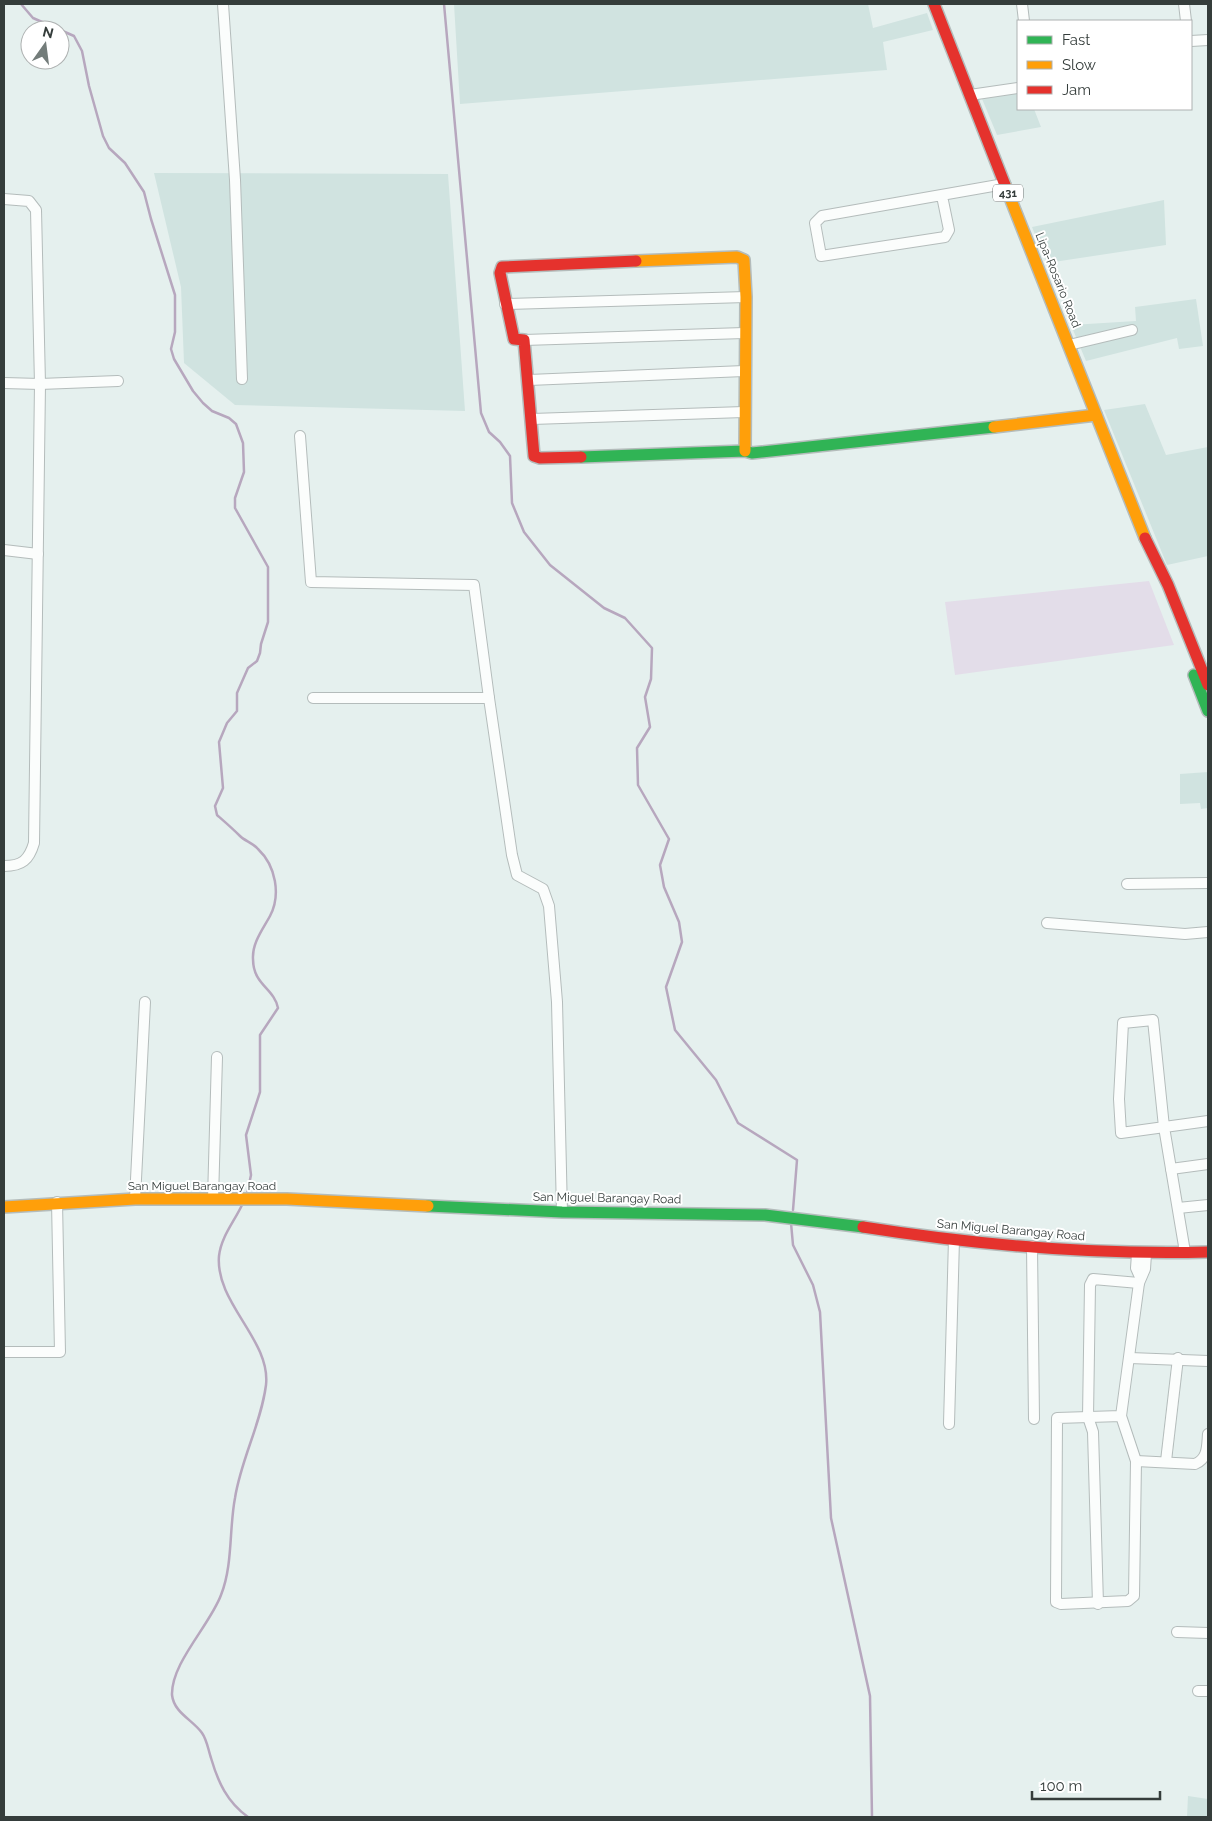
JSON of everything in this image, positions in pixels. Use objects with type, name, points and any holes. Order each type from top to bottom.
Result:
[{"type":"street","points":[[223,4],[235,180],[242,379]]},
{"type":"street","name":"Lipa-Rosario Road","points":[[934,4],[1157,566],[1168,585],[1208,685]]},
{"type":"street","points":[[1022,4],[1024,20]]},
{"type":"street","points":[[1184,4],[1186,20]]},
{"type":"street","points":[[1192,41],[1208,40]]},
{"type":"street","points":[[970,96],[1017,88]]},
{"type":"street","points":[[942,196],[949,230],[945,237],[821,256],[815,223],[822,216],[1004,184]]},
{"type":"street","points":[[4,199],[29,201],[36,210],[40,384],[34,843],[29,858],[20,864],[4,866]]},
{"type":"street","points":[[744,333],[514,339],[505,304],[500,273],[502,267],[508,266],[737,257],[744,260],[746,297],[744,333],[745,451]]},
{"type":"street","points":[[505,304],[746,297]]},
{"type":"street","points":[[1069,345],[1132,330]]},
{"type":"street","points":[[524,340],[529,380],[534,456],[540,458],[745,451],[752,453],[898,439],[1096,414]]},
{"type":"street","points":[[529,380],[744,371]]},
{"type":"street","points":[[4,382],[40,384],[118,381]]},
{"type":"street","points":[[532,419],[744,412]]},
{"type":"street","points":[[300,436],[311,582],[474,584],[512,856],[517,875],[528,883],[543,889],[549,906],[557,1002],[562,1212]]},
{"type":"street","points":[[4,550],[38,554]]},
{"type":"street","name":"Lipa-Rosario Road","points":[[1157,566],[1160,586],[1208,710]]},
{"type":"street","points":[[312,698],[489,698]]},
{"type":"street","points":[[1127,884],[1208,883]]},
{"type":"street","points":[[1047,923],[1185,934],[1208,932]]},
{"type":"street","points":[[135,1199],[145,1002]]},
{"type":"street","points":[[1185,1252],[1164,1127],[1153,1020],[1123,1023],[1119,1099],[1121,1133],[1164,1127],[1208,1121]]},
{"type":"street","points":[[213,1199],[217,1057]]},
{"type":"street","points":[[1171,1169],[1208,1164]]},
{"type":"street","name":"San Miguel Barangay Road","points":[[4,1207],[57,1202],[135,1199],[317,1200],[562,1212],[791,1216],[954,1239],[1032,1246],[1142,1254],[1208,1252]]},
{"type":"street","points":[[4,1352],[60,1352],[57,1202]]},
{"type":"street","points":[[1178,1208],[1208,1206]]},
{"type":"street","points":[[949,1424],[954,1239]]},
{"type":"street","points":[[1032,1246],[1034,1419]]},
{"type":"street","points":[[1121,1416],[1057,1418],[1055,1423],[1056,1602],[1061,1604],[1128,1602],[1134,1596],[1136,1460],[1121,1416],[1140,1280],[1145,1269],[1142,1254]]},
{"type":"street","points":[[1098,1604],[1093,1432],[1088,1417],[1090,1285],[1094,1279],[1140,1280]]},
{"type":"street","points":[[1130,1358],[1178,1358],[1208,1361]]},
{"type":"street","points":[[1166,1461],[1178,1358]]},
{"type":"street","points":[[1136,1460],[1195,1464],[1202,1461],[1206,1454],[1208,1434]]},
{"type":"street","points":[[1177,1632],[1208,1633]]},
{"type":"shaded area","points":[[454,4],[868,4],[873,28],[927,13],[933,30],[883,42],[887,70],[460,104]]},
{"type":"shaded area","points":[[1017,88],[1017,110],[1034,110],[1041,127],[997,135],[980,94]]},
{"type":"shaded area","points":[[154,173],[448,174],[465,411],[235,405],[184,363],[181,287]]},
{"type":"shaded area","points":[[1164,200],[1166,245],[1047,263],[1032,227]]},
{"type":"shaded area","points":[[1196,299],[1203,346],[1179,349],[1177,338],[1086,361],[1071,325],[1136,321],[1135,307]]},
{"type":"shaded area","points":[[1145,404],[1166,455],[1208,447],[1208,556],[1167,565],[1104,410]]},
{"type":"shaded area","points":[[1149,581],[1174,645],[955,675],[945,602]]},
{"type":"shaded area","points":[[1208,772],[1208,808],[1201,809],[1200,803],[1180,804],[1180,774]]},
{"type":"shaded area","points":[[1188,1796],[1208,1799],[1208,1817],[1187,1817]]},
{"type":"waterway","points":[[21,4],[33,18],[74,36],[82,51],[89,86],[103,136],[109,148],[125,163],[144,192],[175,295],[175,332],[171,349],[174,359],[193,391],[203,403],[212,411],[229,418],[236,424],[243,443],[244,472],[235,498],[235,508],[268,567],[268,622],[257,661],[248,668],[237,693],[237,711],[227,723],[219,742],[223,788],[215,806],[217,815],[242,838],[256,847],[264,856],[273,872],[276,890],[273,908],[258,936],[253,953],[256,975],[276,1001],[278,1008],[260,1035],[260,1092],[246,1135],[251,1175],[247,1194]]},
{"type":"waterway","points":[[444,4],[481,413],[489,432],[500,442],[510,456],[512,503],[524,532],[550,565],[604,608],[625,618],[652,648],[651,679],[645,697],[650,727],[637,748],[638,785],[669,839],[660,865],[664,887],[679,922],[682,942],[666,987],[675,1030],[716,1080],[738,1123],[797,1160],[793,1210]]},
{"type":"waterway","points":[[242,1205],[222,1242],[219,1256],[220,1273],[225,1290],[233,1306],[260,1352],[265,1368],[266,1385],[260,1414],[238,1484],[233,1510],[225,1583],[216,1607],[184,1657],[173,1683],[172,1695],[176,1707],[204,1736],[224,1791],[234,1805],[248,1817]]},
{"type":"waterway","points":[[791,1223],[793,1245],[813,1285],[820,1312],[831,1518],[870,1696],[872,1817]]},
{"type":"traffic: fast","points":[[581,457],[745,451],[752,453],[994,427]]},
{"type":"traffic: fast","points":[[1194,675],[1208,711]]},
{"type":"traffic: fast","points":[[428,1206],[562,1212],[765,1215],[863,1227]]},
{"type":"traffic: slow","points":[[1005,185],[1145,538]]},
{"type":"traffic: slow","points":[[636,261],[737,257],[744,260],[746,297],[745,451]]},
{"type":"traffic: slow","points":[[994,427],[1096,415]]},
{"type":"traffic: slow","points":[[4,1207],[135,1199],[287,1199],[428,1206]]},
{"type":"traffic: jam","points":[[934,4],[1005,185]]},
{"type":"traffic: jam","points":[[581,457],[540,458],[534,456],[524,340],[514,339],[500,273],[502,267],[636,261]]},
{"type":"traffic: jam","points":[[1145,538],[1168,585],[1208,685]]},
{"type":"traffic: jam","points":[[863,1227],[992,1244],[1122,1252],[1208,1252]]}]
